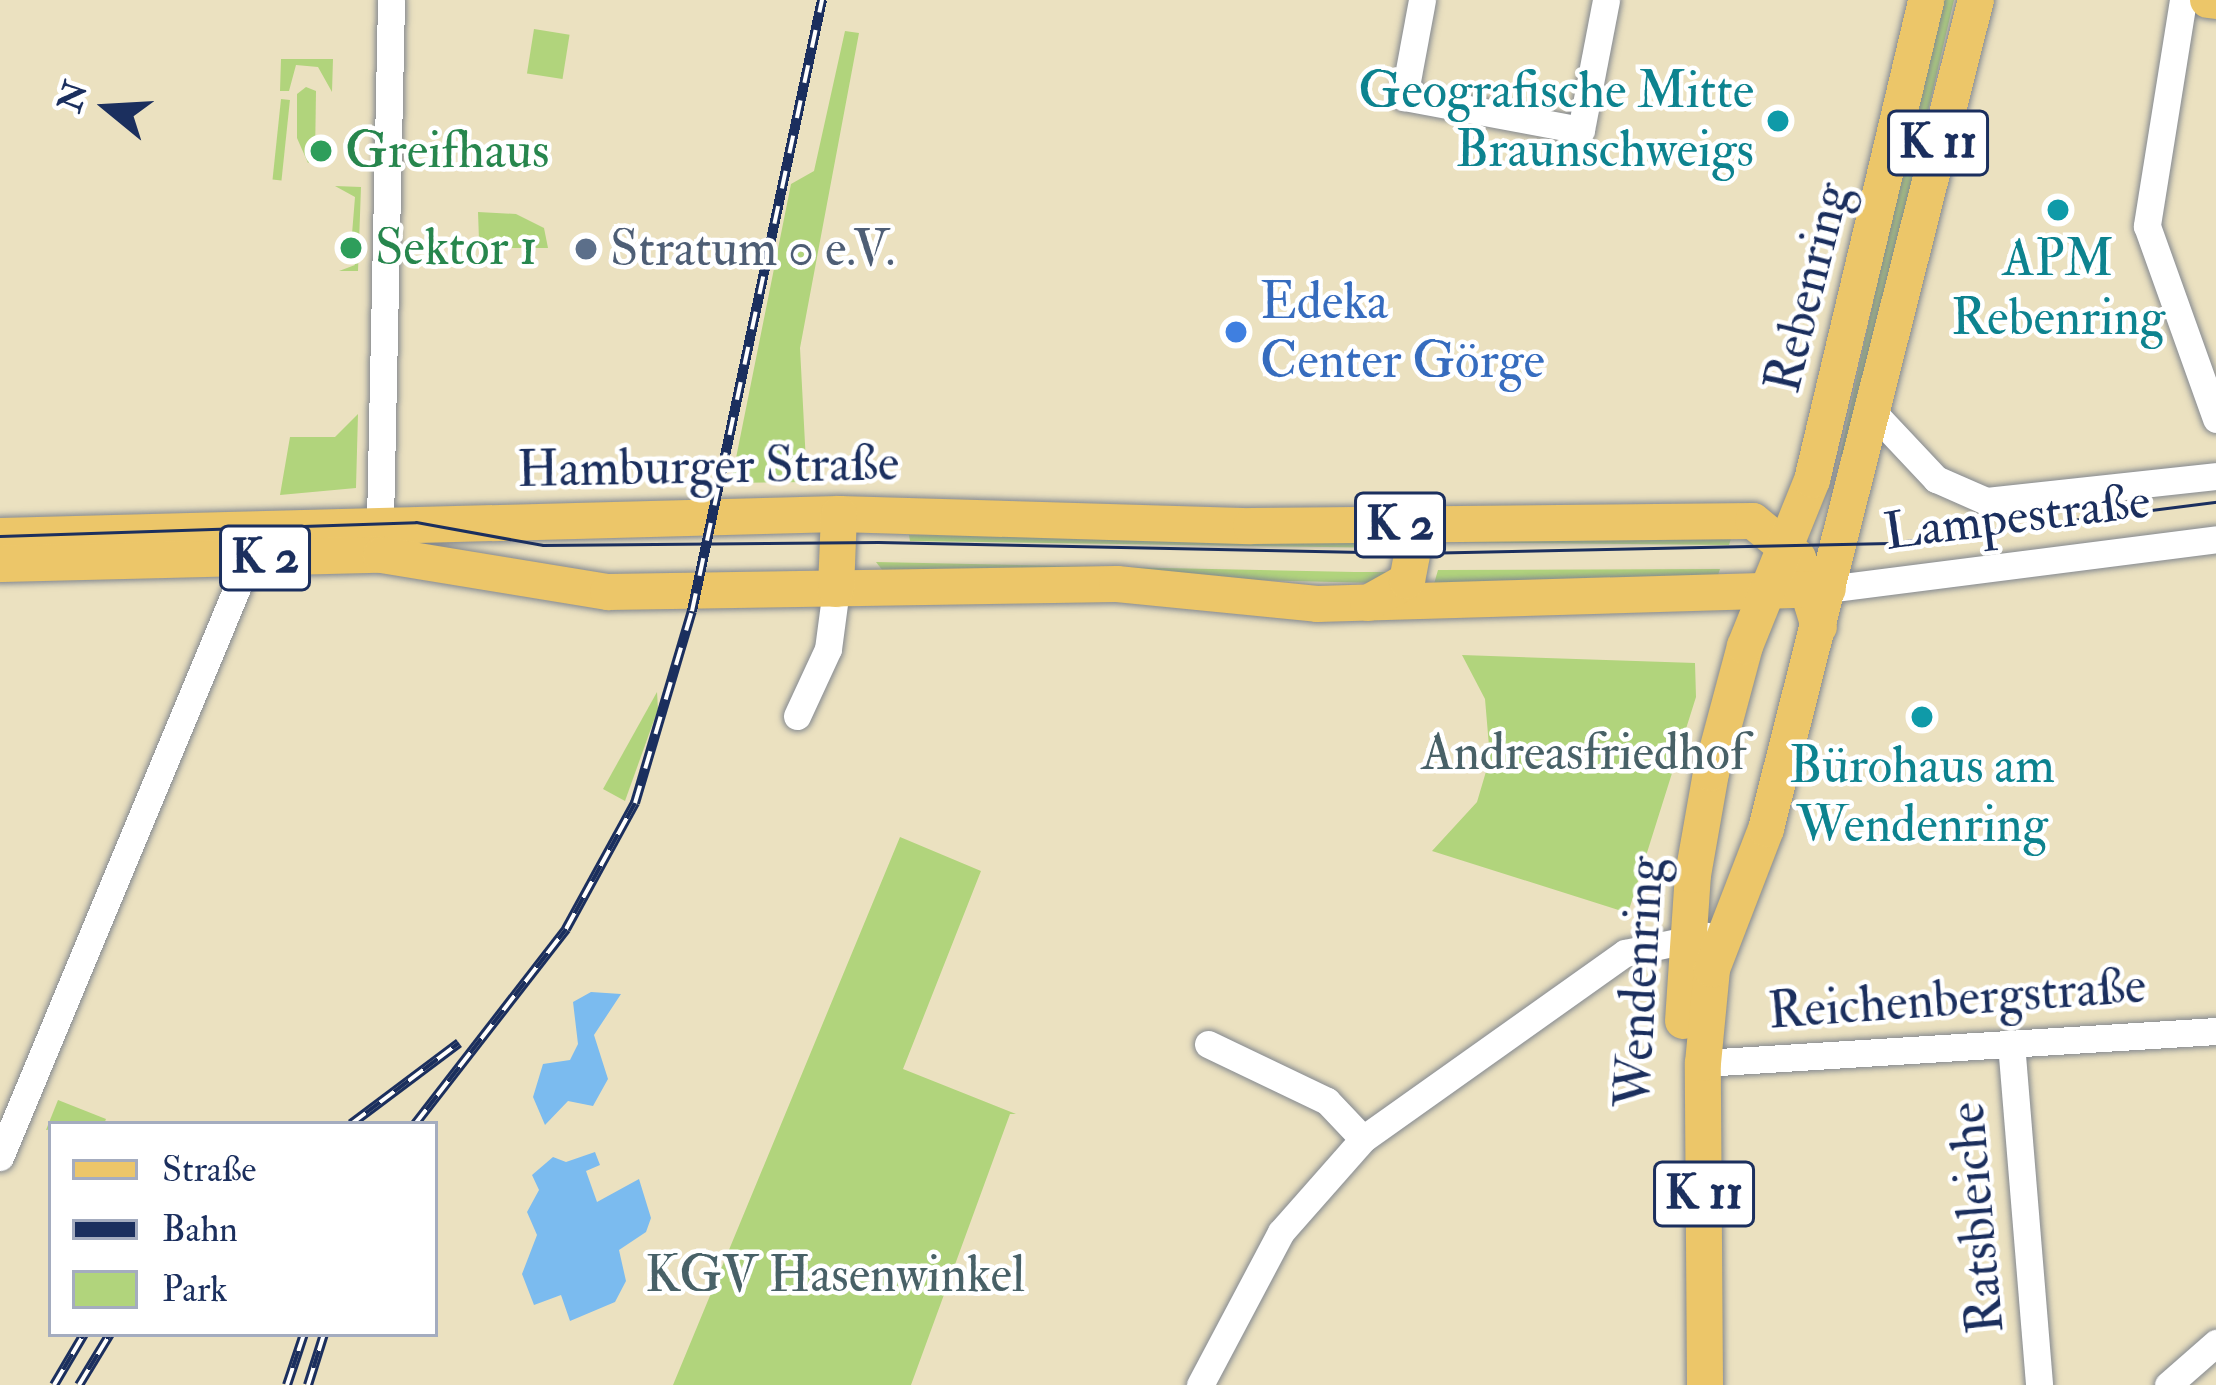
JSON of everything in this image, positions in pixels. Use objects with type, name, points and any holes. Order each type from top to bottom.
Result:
[{"type":"main road","name":"Rebenring","points":[[1765,593],[1789,546],[1812,480],[1926,0]]},
{"type":"main road","name":"Rebenring","points":[[1820,590],[1831,519],[1871,410],[1976,0]]},
{"type":"main road","name":"K 11","points":[[1812,480],[1831,519]]},
{"type":"main road","points":[[1812,480],[1753,520],[1789,546],[1820,590]]},
{"type":"main road","name":"Hamburger Straße","points":[[0,536],[380,522],[839,514],[1418,524],[1753,520]]},
{"type":"main road","points":[[836,589],[839,514]]},
{"type":"main road","points":[[1368,603],[1407,581],[1418,524]]},
{"type":"main road","name":"K 2","points":[[0,564],[381,555],[527,585],[608,592],[1117,584],[1368,603],[1820,590]]},
{"type":"main road","name":"Wendenring","points":[[1706,1385],[1705,936],[1756,866],[1819,627],[1820,590]]},
{"type":"main road","name":"Wendenring","points":[[1684,1385],[1711,773],[1765,593]]},
{"type":"street","points":[[380,522],[391,0]]},
{"type":"street","points":[[1422,0],[1404,97],[1581,130],[1606,0]]},
{"type":"street","points":[[2183,0],[2147,226],[2216,419]]},
{"type":"street","name":"Lampestraße","points":[[1871,410],[1936,479],[1986,501],[2216,476]]},
{"type":"street","name":"Lampestraße","points":[[1820,590],[2216,539]]},
{"type":"street","points":[[0,1156],[249,559]]},
{"type":"street","points":[[797,716],[828,650],[836,589]]},
{"type":"street","points":[[1200,1385],[1281,1232],[1363,1139],[1625,953],[1705,936]]},
{"type":"street","name":"Reichenbergstraße","points":[[1703,1063],[2216,1030]]},
{"type":"street","name":"Ratsbleiche","points":[[2012,1043],[2039,1385]]},
{"type":"street","points":[[1208,1045],[1328,1101],[1363,1139]]},
{"type":"street","points":[[2168,1385],[2216,1343]]},
{"type":"green space","points":[[1939,0],[1954,0],[1848,454],[1840,455]]},
{"type":"green space","points":[[534,29],[570,35],[563,79],[527,73]]},
{"type":"green space","points":[[845,31],[859,33],[800,348],[807,482],[731,483],[791,184],[814,171]]},
{"type":"green space","points":[[281,59],[333,59],[332,92],[318,67],[296,65],[289,91],[280,91]]},
{"type":"green space","points":[[306,87],[316,91],[315,158],[308,163],[297,138],[297,94]]},
{"type":"green space","points":[[281,99],[290,100],[281,180],[273,180]]},
{"type":"green space","points":[[335,186],[361,187],[358,271],[339,271],[355,265],[343,244],[352,234],[355,197]]},
{"type":"green space","points":[[478,212],[516,214],[544,228],[548,248],[488,248],[479,240]]},
{"type":"green space","points":[[358,414],[356,488],[280,495],[290,437],[335,437]]},
{"type":"green space","points":[[1733,532],[1729,545],[1436,542]]},
{"type":"green space","points":[[909,535],[1387,538],[1399,548],[910,541]]},
{"type":"green space","points":[[876,562],[1399,572],[1377,583],[883,571]]},
{"type":"green space","points":[[1720,569],[1718,575],[1488,581],[1432,591],[1438,570]]},
{"type":"green space","name":"Andreasfriedhof","points":[[1462,655],[1695,663],[1696,697],[1628,913],[1432,851],[1477,802],[1490,758],[1485,699]]},
{"type":"green space","points":[[657,692],[658,709],[625,801],[603,789]]},
{"type":"green space","name":"KGV Hasenwinkel","points":[[900,837],[981,871],[903,1069],[1016,1114],[1010,1114],[911,1385],[673,1385]]},
{"type":"green space","points":[[58,1100],[106,1119],[105,1121],[50,1121]]},
{"type":"water","points":[[591,992],[621,994],[594,1035],[608,1079],[593,1106],[568,1101],[545,1125],[533,1097],[543,1064],[570,1060],[578,1044],[573,1002]]},
{"type":"water","points":[[595,1152],[600,1165],[586,1171],[597,1202],[639,1179],[651,1218],[646,1232],[619,1250],[626,1281],[615,1302],[570,1321],[561,1295],[534,1305],[522,1274],[537,1235],[527,1212],[539,1190],[532,1175],[553,1157],[566,1162]]},
{"type":"tram line","points":[[0,536],[416,522],[543,545],[878,542],[1417,553],[1890,543],[2216,502]]},
{"type":"railway","points":[[417,1121],[566,929],[635,803],[692,611],[822,0]]},
{"type":"railway","points":[[355,1121],[459,1043]]},
{"type":"railway","points":[[54,1385],[82,1337]]},
{"type":"railway","points":[[79,1385],[108,1337]]},
{"type":"railway","points":[[287,1385],[303,1337]]},
{"type":"railway","points":[[308,1385],[323,1337]]},
{"type":"place","name":"Geografische Mitte Braunschweigs","points":[[1778,121]]},
{"type":"place","name":"Greifhaus","points":[[321,151]]},
{"type":"place","name":"APM Rebenring","points":[[2058,210]]},
{"type":"place","name":"Sektor 1","points":[[351,248]]},
{"type":"place","name":"Stratum 0 e.V.","points":[[586,249]]},
{"type":"place","name":"Edeka Center Görge","points":[[1236,332]]},
{"type":"place","name":"Bürohaus am Wendenring","points":[[1922,717]]}]
